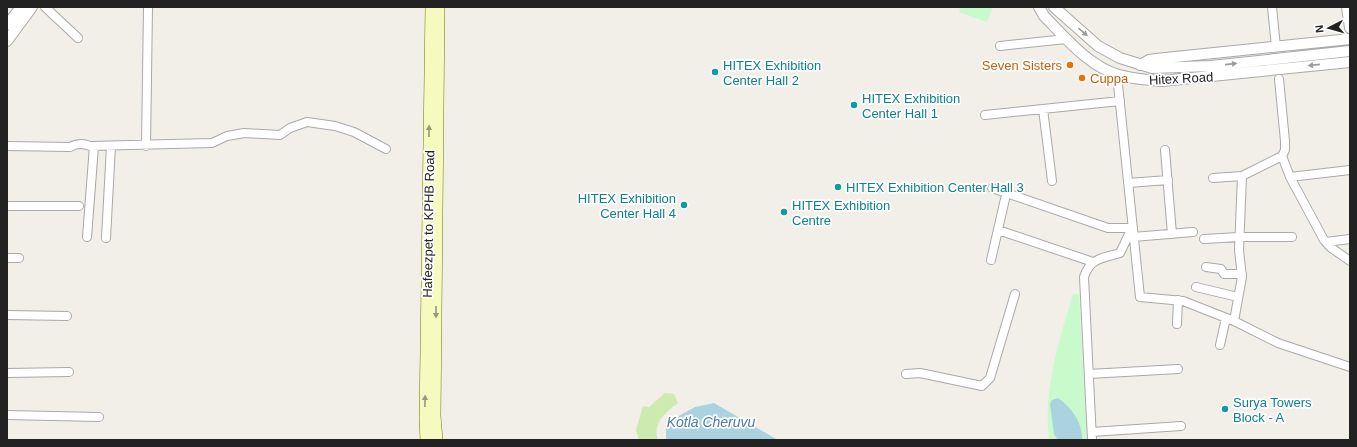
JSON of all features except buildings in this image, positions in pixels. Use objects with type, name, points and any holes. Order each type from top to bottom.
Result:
[{"type":"main road","name":"Hafeezpet to KPHB Road","points":[[426,440],[425,419],[431,7]]},
{"type":"main road","points":[[436,440],[439,7]]},
{"type":"street","points":[[7,25],[21,7]]},
{"type":"street","points":[[7,41],[32,7]]},
{"type":"street","points":[[45,7],[78,38]]},
{"type":"street","points":[[146,146],[148,7]]},
{"type":"street","name":"Hitex Road","points":[[1039,7],[1044,16],[1091,60],[1117,75],[1162,81],[1350,62]]},
{"type":"street","name":"Hitex Road","points":[[1054,7],[1098,46],[1120,58],[1152,68],[1211,66],[1350,51]]},
{"type":"street","points":[[1272,7],[1276,47]]},
{"type":"street","points":[[1347,7],[1350,28]]},
{"type":"street","points":[[1000,46],[1066,38]]},
{"type":"street","points":[[1140,65],[1149,60],[1156,59],[1350,39]]},
{"type":"street","points":[[1117,75],[1140,296],[1178,300],[1230,319],[1278,343],[1350,367]]},
{"type":"street","points":[[1279,79],[1283,153],[1291,173],[1326,242],[1350,261]]},
{"type":"street","points":[[985,115],[1120,101]]},
{"type":"street","points":[[1043,109],[1052,181]]},
{"type":"street","points":[[7,146],[70,147],[75,150],[86,150],[92,146],[146,146],[212,143],[228,136],[244,133],[280,134],[300,123],[307,122],[335,126],[354,132],[386,149]]},
{"type":"street","points":[[87,237],[92,146]]},
{"type":"street","points":[[106,238],[111,146]]},
{"type":"street","points":[[1166,150],[1172,234]]},
{"type":"street","points":[[1213,178],[1242,176],[1283,153]]},
{"type":"street","points":[[1291,173],[1350,170]]},
{"type":"street","points":[[1220,345],[1238,297],[1242,274],[1239,237],[1242,176]]},
{"type":"street","points":[[1128,183],[1168,180]]},
{"type":"street","points":[[992,188],[1108,228],[1132,228]]},
{"type":"street","points":[[991,260],[1005,199]]},
{"type":"street","points":[[7,206],[79,206]]},
{"type":"street","points":[[1132,228],[1120,253],[1093,262],[1088,267],[1084,277],[1092,436],[1181,426]]},
{"type":"street","points":[[998,230],[1093,262]]},
{"type":"street","points":[[1133,237],[1193,232]]},
{"type":"street","points":[[1204,239],[1239,237],[1292,237]]},
{"type":"street","points":[[1326,242],[1350,239]]},
{"type":"street","points":[[7,258],[19,258]]},
{"type":"street","points":[[1206,267],[1221,269],[1224,274],[1242,274]]},
{"type":"street","points":[[1196,286],[1238,297]]},
{"type":"street","points":[[906,374],[920,373],[982,386],[987,383],[990,378],[1015,294]]},
{"type":"street","points":[[1177,324],[1178,300]]},
{"type":"street","points":[[7,315],[67,316]]},
{"type":"street","points":[[1089,374],[1178,370]]},
{"type":"street","points":[[7,373],[69,372]]},
{"type":"street","points":[[7,415],[99,417]]},
{"type":"green space","points":[[960,7],[993,7],[987,22],[959,12]]},
{"type":"green space","points":[[1073,294],[1079,294],[1087,440],[1049,440],[1048,403],[1050,384],[1062,329]]},
{"type":"green space","points":[[665,393],[674,394],[678,403],[661,418],[657,428],[658,440],[639,440],[636,430],[643,406],[649,407]]},
{"type":"water","points":[[1058,398],[1068,406],[1076,416],[1081,428],[1082,440],[1058,440],[1054,434],[1050,404],[1052,400]]},
{"type":"water","name":"Kotla Cheruvu","points":[[714,403],[778,440],[666,440],[666,423],[695,407]]},
{"type":"place","name":"Seven Sisters","points":[[1070,65]]},
{"type":"place","name":"HITEX Exhibition Center Hall 2","points":[[715,72]]},
{"type":"place","name":"Cuppa","points":[[1082,78]]},
{"type":"place","name":"HITEX Exhibition Center Hall 1","points":[[854,105]]},
{"type":"place","name":"HITEX Exhibition Center Hall 3","points":[[838,187]]},
{"type":"place","name":"HITEX Exhibition Center Hall 4","points":[[684,205]]},
{"type":"place","name":"HITEX Exhibition Centre","points":[[784,212]]},
{"type":"place","name":"Surya Towers Block - A","points":[[1225,409]]}]
